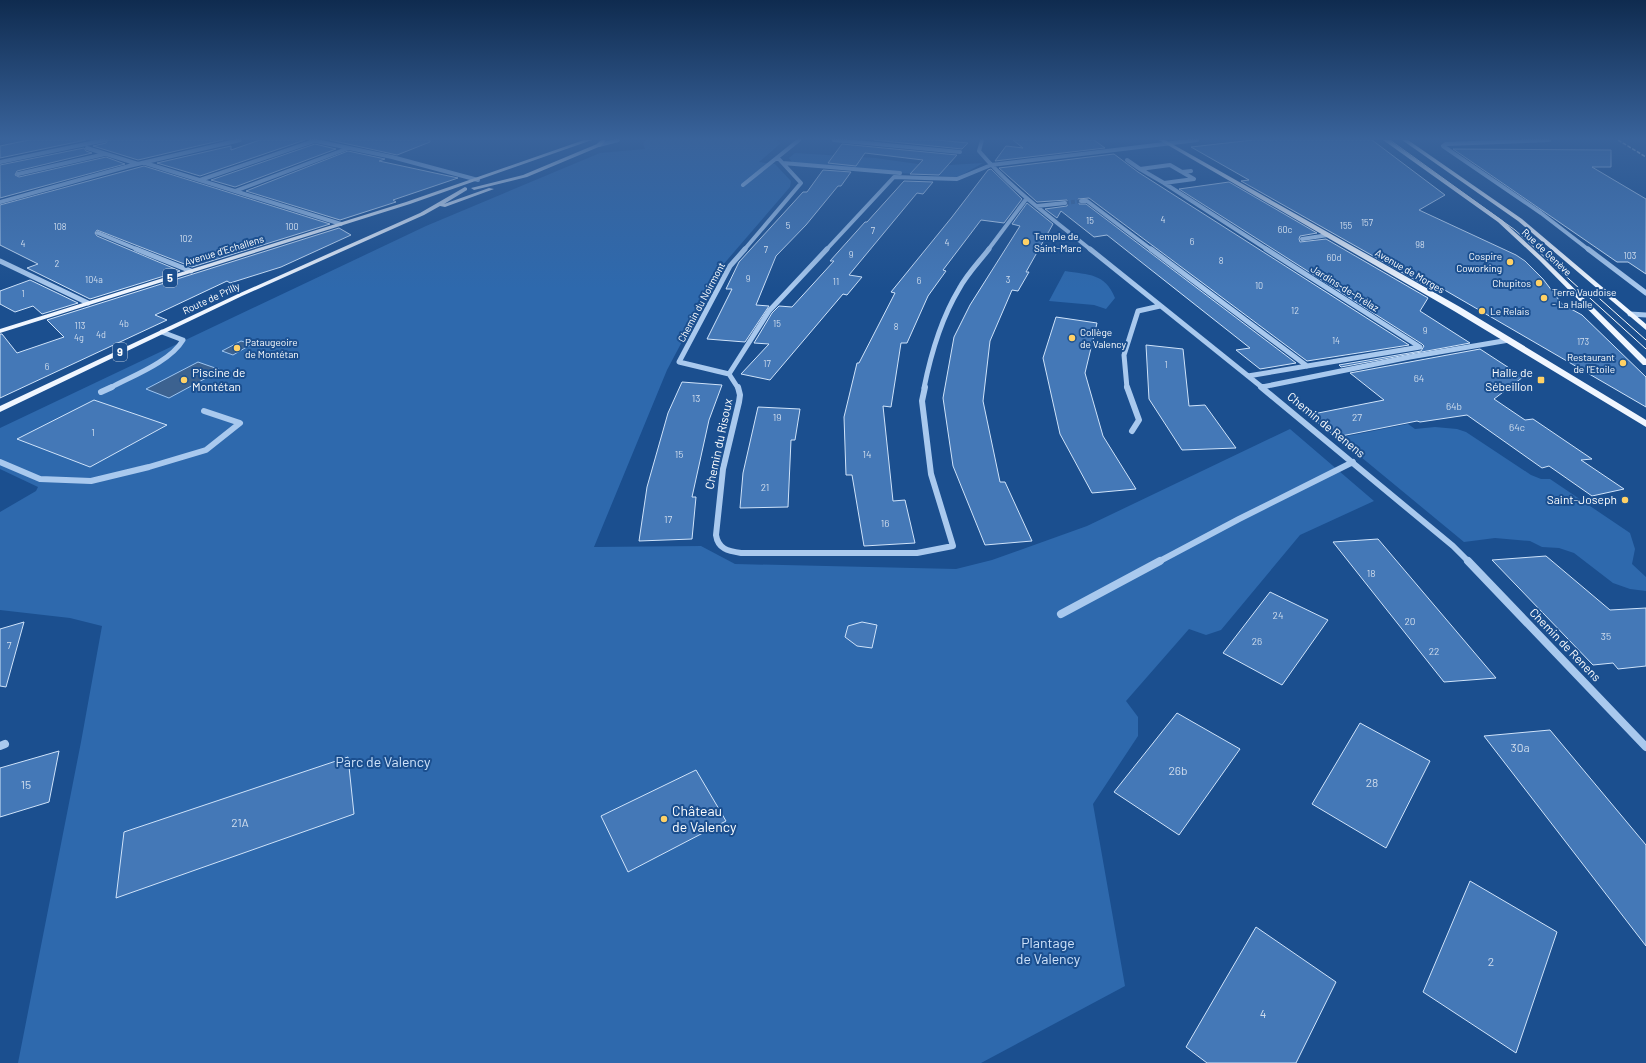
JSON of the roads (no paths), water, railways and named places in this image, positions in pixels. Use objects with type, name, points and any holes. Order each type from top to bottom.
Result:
[{"type":"main road","name":"Avenue d'Echallens","points":[[0,331],[449,190]]},
{"type":"main road","name":"Avenue d'Echallens","points":[[408,203],[463,190]]},
{"type":"main road","name":"Route de Prilly","points":[[0,409],[162,332],[433,208],[463,190]]},
{"type":"main road","name":"Route de Prilly","points":[[433,208],[454,203],[489,190]]},
{"type":"main road","name":"Avenue de Morges","points":[[1248,190],[1509,340],[1646,424]]},
{"type":"main road","name":"Rue de Genève","points":[[1455,190],[1500,222],[1545,263],[1646,363]]},
{"type":"main road","name":"Rue de Genève","points":[[1476,190],[1520,220],[1646,328]]},
{"type":"street","points":[[0,202],[47,190]]},
{"type":"street","points":[[231,190],[341,224]]},
{"type":"street","name":"Chemin du Noirmont","points":[[729,374],[679,362],[730,266],[795,190]]},
{"type":"street","points":[[729,374],[769,311],[882,190]]},
{"type":"street","name":"Chemin de Renens","points":[[1018,190],[1262,387],[1453,546],[1646,748]]},
{"type":"street","name":"Jardins-de-Prélaz","points":[[1174,190],[1420,346],[1248,376]]},
{"type":"street","points":[[1507,190],[1541,213],[1646,294]]},
{"type":"street","name":"Chemin du Risoux","points":[[729,374],[738,386],[740,399],[727,446],[720,487],[715,537],[720,547],[726,550],[741,553],[917,553],[953,546],[931,474],[922,401],[930,357],[948,309],[960,287],[1027,198]]},
{"type":"street","points":[[1081,201],[1087,201],[1307,366]]},
{"type":"street","points":[[1037,206],[1065,203]]},
{"type":"street","points":[[98,233],[191,271]]},
{"type":"street","points":[[1302,239],[1328,235]]},
{"type":"street","points":[[0,261],[88,303]]},
{"type":"street","points":[[1132,432],[1139,420],[1127,388],[1124,355],[1138,311],[1160,306]]},
{"type":"street","points":[[1630,314],[1646,315]]},
{"type":"street","points":[[101,392],[172,355],[182,344],[183,340],[162,332]]},
{"type":"street","points":[[1262,387],[1410,357],[1509,340]]},
{"type":"street","points":[[0,462],[40,479],[91,482],[206,450],[240,423],[204,411]]},
{"type":"street","points":[[1061,614],[1353,462]]},
{"type":"tunnel","points":[[1065,203],[1081,201]]},
{"type":"tram line","points":[[1459,190],[1515,230],[1646,349]]},
{"type":"tram line","points":[[1600,299],[1646,340]]},
{"type":"place","name":"Temple de Saint-Marc","points":[[1026,242]]},
{"type":"place","name":"Cospire Coworking","points":[[1510,262]]},
{"type":"place","name":"Chupitos","points":[[1539,283]]},
{"type":"place","name":"Terre Vaudoise - La Halle","points":[[1544,298]]},
{"type":"place","name":"Le Relais","points":[[1482,311]]},
{"type":"place","name":"Collège de Valency","points":[[1072,338]]},
{"type":"place","name":"Pataugeoire de Montétan","points":[[237,348]]},
{"type":"place","name":"Restaurant de l'Etoile","points":[[1623,363]]},
{"type":"place","name":"Piscine de Montétan","points":[[184,380]]},
{"type":"place","name":"Halle de Sébeillon","points":[[1541,380]]},
{"type":"place","name":"Saint-Joseph","points":[[1625,500]]},
{"type":"place","name":"Château de Valency","points":[[664,819]]},
{"type":"park label","name":"Parc de Valency","points":[[383,762]]},
{"type":"park label","name":"Plantage de Valency","points":[[1048,952]]}]
